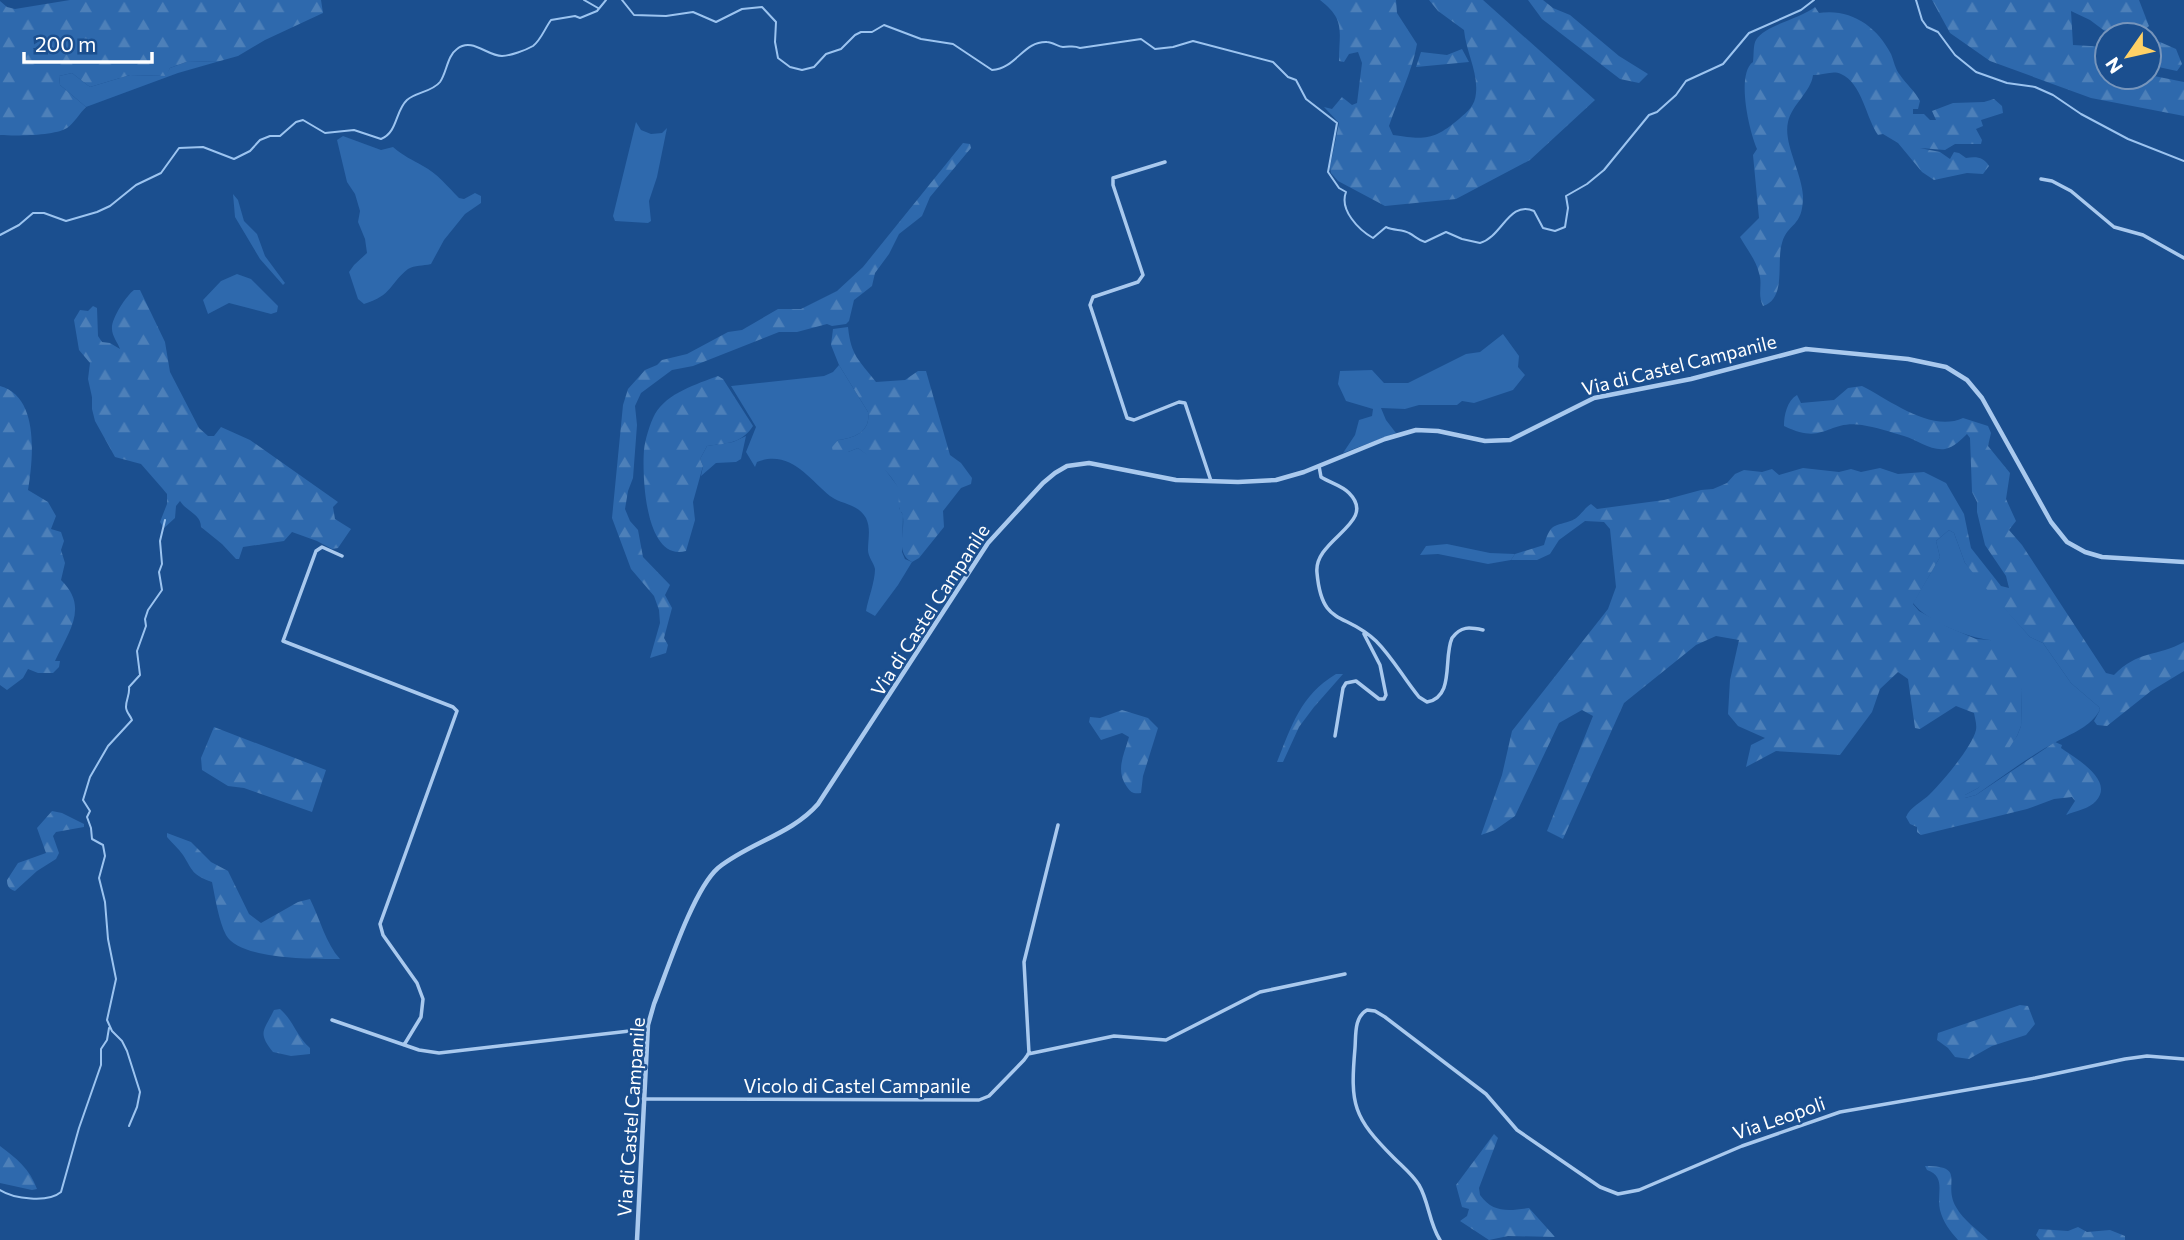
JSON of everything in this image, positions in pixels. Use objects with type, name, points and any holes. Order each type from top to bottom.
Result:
[{"type":"street","points":[[1165,162],[1113,178],[1143,275],[1138,282],[1093,297],[1090,304],[1127,418],[1134,420],[1179,402],[1184,403],[1212,481]]},
{"type":"street","points":[[2040,178],[2071,191],[2114,227],[2143,235],[2184,258]]},
{"type":"street","name":"Via di Castel Campanile","points":[[637,1240],[647,1029],[654,1004],[706,883],[726,863],[800,821],[818,804],[983,551],[1043,483],[1059,470],[1085,463],[1164,479],[1273,480],[1419,429],[1438,430],[1485,441],[1510,440],[1576,405],[1597,397],[1691,379],[1794,351],[1821,349],[1921,361],[1954,371],[1967,380],[1984,400],[2051,522],[2067,542],[2085,552],[2102,557],[2184,562]]},
{"type":"street","points":[[1319,466],[1321,477],[1346,490],[1357,509],[1353,522],[1329,544],[1318,559],[1317,572],[1322,599],[1332,615],[1360,629],[1381,647],[1419,697],[1427,702],[1436,699],[1443,692],[1449,644],[1455,634],[1465,628],[1483,630]]},
{"type":"street","points":[[342,556],[322,547],[316,551],[283,641],[453,707],[457,711],[380,924],[383,937],[417,983],[423,999],[422,1014],[404,1045]]},
{"type":"street","points":[[1335,736],[1346,683],[1356,681],[1378,699],[1384,699],[1386,695],[1385,681],[1376,657],[1360,629]]},
{"type":"street","points":[[1058,825],[1024,959],[1028,1054],[1112,1036],[1168,1040],[1259,992],[1345,974]]},
{"type":"street","name":"Via Leopoli","points":[[1440,1240],[1416,1181],[1370,1134],[1356,1111],[1352,1083],[1358,1019],[1365,1011],[1375,1011],[1486,1094],[1517,1130],[1600,1187],[1618,1194],[1639,1190],[1742,1146],[1840,1112],[2052,1075],[2124,1059],[2147,1056],[2184,1059]]},
{"type":"street","points":[[331,1020],[432,1053],[647,1029]]},
{"type":"street","name":"Vicolo di Castel Campanile","points":[[643,1099],[980,1100],[989,1096],[1028,1054]]},
{"type":"green space","points":[[70,0],[321,0],[323,13],[238,56],[220,61],[186,62],[170,68],[166,76],[130,75],[90,87],[72,73],[59,76],[60,85],[86,107],[67,128],[53,133],[0,135],[0,1],[15,9]]},
{"type":"green space","points":[[1320,0],[1396,0],[1397,13],[1417,44],[1389,126],[1393,135],[1421,138],[1436,135],[1465,113],[1473,105],[1475,98],[1475,77],[1464,30],[1438,11],[1429,0],[1483,0],[1595,100],[1530,160],[1456,199],[1385,206],[1338,181],[1331,173],[1339,123],[1324,107],[1332,109],[1342,97],[1352,105],[1357,103],[1362,63],[1358,52],[1349,54],[1344,62],[1339,61],[1340,34],[1337,20]]},
{"type":"green space","points":[[1528,0],[1543,0],[1553,8],[1570,15],[1619,56],[1648,74],[1639,83],[1620,79],[1542,19]]},
{"type":"green space","points":[[1932,0],[2139,0],[2147,21],[2093,22],[2071,11],[2073,45],[2093,46],[2093,91],[2163,91],[2163,78],[2184,82],[2184,116],[2091,98],[1990,61],[1950,33]]},
{"type":"green space","points":[[1815,7],[1819,13],[1852,16],[1878,35],[1891,54],[1898,73],[1920,101],[1918,109],[1913,109],[1913,114],[1924,114],[1930,120],[1936,120],[1932,111],[1953,103],[1994,99],[2002,106],[2003,113],[1981,120],[1983,126],[1976,129],[1982,140],[1981,144],[1955,144],[1945,150],[1920,148],[1940,152],[1950,159],[1954,152],[1966,158],[1979,158],[1989,166],[1983,174],[1967,173],[1934,180],[1922,172],[1898,143],[1883,134],[1878,135],[1859,93],[1848,79],[1838,73],[1813,75],[1809,87],[1793,109],[1787,130],[1802,187],[1801,214],[1782,243],[1775,296],[1763,306],[1758,268],[1740,237],[1759,218],[1753,155],[1757,149],[1748,117],[1745,78],[1753,62],[1755,42],[1761,35]]},
{"type":"green space","points":[[2163,43],[2176,49],[2182,64],[2177,71],[2163,68]]},
{"type":"green space","points":[[1462,49],[1469,62],[1416,67],[1421,52],[1447,55]]},
{"type":"green space","points":[[220,61],[178,73],[86,107],[60,85],[59,76],[72,73],[90,87],[130,75],[165,76],[170,68],[186,62]]},
{"type":"green space","points":[[636,122],[641,130],[651,134],[662,133],[667,128],[649,201],[651,221],[648,223],[615,221],[613,216]]},
{"type":"green space","points":[[343,136],[381,150],[393,147],[433,172],[459,198],[464,199],[475,193],[481,196],[481,203],[465,214],[444,240],[431,264],[408,269],[386,293],[364,304],[358,299],[349,272],[367,253],[358,222],[360,211],[355,194],[347,182],[337,140]]},
{"type":"green space","points":[[963,143],[970,144],[971,148],[930,197],[922,216],[899,234],[875,273],[872,286],[854,300],[846,324],[827,324],[797,332],[779,332],[693,366],[672,370],[641,393],[635,406],[637,425],[633,478],[625,509],[638,530],[643,557],[670,585],[665,595],[672,608],[664,638],[668,645],[666,653],[650,658],[660,623],[659,610],[654,596],[631,569],[612,518],[623,405],[628,389],[645,370],[662,360],[687,354],[728,332],[742,330],[778,309],[801,309],[837,291],[863,267]]},
{"type":"green space","points":[[233,194],[238,200],[244,221],[257,234],[265,256],[285,283],[283,285],[260,259],[235,217]]},
{"type":"green space","points":[[237,274],[251,279],[278,306],[277,312],[271,314],[229,303],[208,314],[203,300],[221,281]]},
{"type":"green space","points":[[134,290],[140,290],[165,342],[170,372],[199,428],[208,436],[214,436],[221,427],[250,440],[338,502],[333,507],[335,519],[351,529],[338,548],[332,549],[292,532],[284,541],[243,547],[239,559],[236,559],[201,527],[199,519],[180,501],[176,506],[175,518],[164,528],[160,522],[167,504],[167,494],[141,464],[115,457],[95,421],[88,379],[90,363],[79,350],[74,320],[80,310],[88,311],[93,306],[97,308],[98,336],[102,342],[120,349],[112,325],[120,308]]},
{"type":"green space","points":[[848,327],[849,337],[860,363],[876,382],[905,380],[918,371],[926,371],[950,455],[961,463],[972,478],[971,484],[961,488],[943,511],[944,527],[919,558],[912,562],[902,548],[903,517],[899,507],[898,488],[889,474],[858,448],[848,452],[845,462],[838,463],[834,458],[832,447],[838,440],[860,433],[867,425],[868,419],[868,412],[839,365],[831,345],[833,329]]},
{"type":"green space","points":[[1503,334],[1519,356],[1518,367],[1525,375],[1513,390],[1474,403],[1462,401],[1457,405],[1381,408],[1396,433],[1343,453],[1355,435],[1359,420],[1372,416],[1373,409],[1346,401],[1338,384],[1340,371],[1372,370],[1384,383],[1408,383],[1466,354],[1480,352]]},
{"type":"green space","points":[[839,365],[868,412],[868,419],[867,425],[860,433],[838,440],[833,447],[848,452],[858,448],[881,464],[899,488],[899,508],[903,515],[902,552],[905,559],[912,562],[875,616],[866,611],[875,569],[868,553],[869,530],[866,518],[854,507],[830,496],[789,463],[769,459],[757,462],[755,467],[746,452],[756,427],[731,386],[824,376]]},
{"type":"green space","points":[[718,376],[723,379],[753,426],[738,439],[707,446],[700,459],[703,466],[693,502],[695,520],[686,551],[672,551],[662,544],[654,531],[649,514],[644,478],[647,437],[655,414],[667,400],[683,390]]},
{"type":"green space","points":[[0,386],[13,392],[28,416],[32,446],[28,490],[48,502],[56,516],[51,529],[61,532],[64,541],[61,550],[65,563],[61,580],[74,600],[75,610],[74,619],[55,661],[60,661],[59,667],[53,673],[38,673],[28,669],[23,678],[7,690],[0,685]]},
{"type":"green space","points":[[1862,386],[1924,418],[1951,422],[1963,418],[1988,426],[1991,433],[1988,446],[2010,473],[2006,499],[2016,521],[2009,530],[2022,545],[2106,673],[2114,675],[2131,661],[2184,642],[2184,671],[2151,691],[2107,726],[2097,725],[2094,721],[2099,707],[2071,683],[2043,643],[2030,637],[1982,584],[1965,563],[1954,533],[1949,530],[1936,541],[1940,557],[1913,604],[1919,611],[1948,627],[1976,639],[1990,640],[2011,651],[2017,663],[2022,690],[2021,726],[2017,736],[1993,773],[1978,788],[1965,795],[1965,798],[1976,795],[2055,742],[2062,745],[2061,748],[2091,770],[2097,778],[2101,793],[2096,801],[2086,808],[2066,815],[2075,801],[2072,797],[2054,799],[2027,809],[1921,835],[1906,817],[1956,764],[1973,737],[1976,724],[1974,713],[1956,706],[1920,729],[1915,728],[1908,679],[1898,672],[1880,689],[1872,712],[1840,755],[1776,751],[1746,767],[1751,745],[1765,738],[1738,726],[1728,714],[1730,680],[1739,640],[1716,636],[1696,645],[1624,703],[1563,839],[1547,831],[1593,716],[1582,710],[1559,723],[1515,816],[1495,830],[1481,835],[1502,775],[1512,731],[1608,609],[1616,587],[1610,529],[1604,522],[1585,521],[1559,540],[1550,554],[1537,560],[1511,560],[1515,554],[1544,545],[1551,529],[1575,519],[1591,504],[1597,509],[1664,500],[1713,489],[1727,483],[1735,474],[1744,470],[1762,472],[1772,469],[1779,475],[1803,468],[1839,472],[1851,469],[1861,472],[1880,468],[1898,474],[1924,472],[1946,483],[1964,514],[1971,548],[2001,586],[2009,588],[2006,576],[1985,545],[1977,502],[1972,492],[1970,438],[1967,434],[1951,447],[1940,449],[1862,425],[1850,424],[1808,434],[1784,426],[1787,409],[1797,395],[1801,403],[1834,400],[1848,388]]},
{"type":"green space","points":[[746,436],[741,459],[736,462],[716,463],[701,476],[703,466],[700,459],[707,446],[733,442]]},
{"type":"green space","points":[[1949,530],[1954,533],[1965,563],[2030,637],[2043,643],[2071,683],[2100,710],[2081,729],[2035,754],[1976,795],[1965,798],[1965,795],[1978,788],[2017,736],[2021,726],[2022,690],[1990,640],[1949,628],[1919,610],[1913,603],[1940,557],[1936,541]]},
{"type":"green space","points":[[1447,544],[1490,553],[1515,554],[1511,560],[1488,564],[1438,554],[1420,555],[1426,546]]},
{"type":"green space","points":[[1336,674],[1343,674],[1299,727],[1283,762],[1277,762],[1305,702]]},
{"type":"green space","points":[[1122,710],[1148,718],[1158,728],[1143,776],[1141,793],[1130,791],[1123,781],[1121,768],[1129,737],[1122,733],[1101,740],[1089,722],[1090,717],[1100,718]]},
{"type":"green space","points":[[214,727],[326,770],[312,812],[244,788],[228,786],[202,770],[201,758]]},
{"type":"green space","points":[[52,811],[84,824],[84,827],[56,832],[53,836],[59,853],[56,859],[37,871],[15,891],[9,887],[7,880],[18,863],[46,853],[37,828]]},
{"type":"green space","points":[[167,833],[191,842],[211,862],[228,871],[249,914],[261,923],[298,902],[310,899],[327,939],[340,959],[261,954],[234,943],[224,930],[212,882],[194,872],[167,837]]},
{"type":"green space","points":[[2020,1005],[2028,1006],[2035,1024],[2026,1035],[1992,1046],[1969,1059],[1955,1057],[1937,1040],[1938,1033]]},
{"type":"green space","points":[[280,1009],[310,1048],[310,1054],[291,1056],[273,1052],[268,1045],[264,1035],[265,1027],[274,1010]]},
{"type":"green space","points":[[1494,1134],[1498,1138],[1479,1188],[1480,1195],[1496,1208],[1529,1208],[1555,1237],[1508,1236],[1489,1240],[1460,1221],[1467,1216],[1469,1209],[1462,1207],[1456,1185]]},
{"type":"green space","points":[[0,1146],[26,1170],[37,1189],[0,1183]]},
{"type":"green space","points":[[1925,1166],[1946,1169],[1950,1173],[1952,1198],[1956,1207],[1988,1240],[1958,1240],[1955,1237],[1940,1210],[1937,1177]]},
{"type":"green space","points":[[2078,1227],[2087,1232],[2110,1230],[2125,1236],[2125,1240],[2040,1240],[2036,1235],[2039,1229],[2068,1231]]},
{"type":"waterway","points":[[584,0],[598,8]]},
{"type":"waterway","points":[[0,235],[19,225],[33,213],[44,213],[66,221],[110,206],[136,185],[161,173],[179,148],[203,147],[234,159],[250,151],[260,140],[280,136],[296,122],[303,120],[325,133],[354,130],[381,139],[391,132],[407,100],[440,82],[451,56],[457,49],[468,45],[505,56],[518,52],[536,43],[551,20],[575,16],[580,18],[597,11],[606,0]]},
{"type":"waterway","points":[[622,0],[634,15],[666,16],[693,12],[716,22],[742,9],[762,7],[776,22],[775,42],[778,58],[790,67],[802,70],[814,67],[826,54],[841,49],[855,35],[872,32],[884,25],[921,39],[953,44],[992,70],[1008,65],[1039,43],[1049,42],[1061,47],[1080,48],[1141,39],[1155,49],[1193,41],[1273,62],[1288,77],[1296,80],[1306,99],[1337,123],[1328,172],[1339,188],[1346,192],[1345,206],[1362,230],[1373,238],[1386,227],[1406,232],[1425,242],[1446,232],[1480,243],[1494,234],[1512,215],[1525,209],[1534,211],[1543,228],[1555,231],[1565,227],[1568,208],[1566,196],[1604,170],[1649,115],[1657,112],[1676,95],[1686,81],[1723,64],[1749,33],[1801,10],[1814,0]]},
{"type":"waterway","points":[[1916,0],[1927,27],[1938,32],[1955,55],[1976,72],[2007,83],[2035,87],[2128,139],[2184,161]]},
{"type":"waterway","points":[[129,1126],[140,1092],[127,1051],[107,1020],[116,979],[99,878],[105,856],[103,845],[92,839],[87,817],[90,811],[83,800],[90,777],[108,746],[132,720],[126,704],[129,687],[140,675],[137,651],[146,626],[145,619],[162,590],[159,572],[162,564],[160,541],[165,520]]},
{"type":"waterway","points":[[0,1190],[14,1196],[40,1199],[61,1192],[101,1065],[101,1049],[107,1040],[109,1028]]}]
